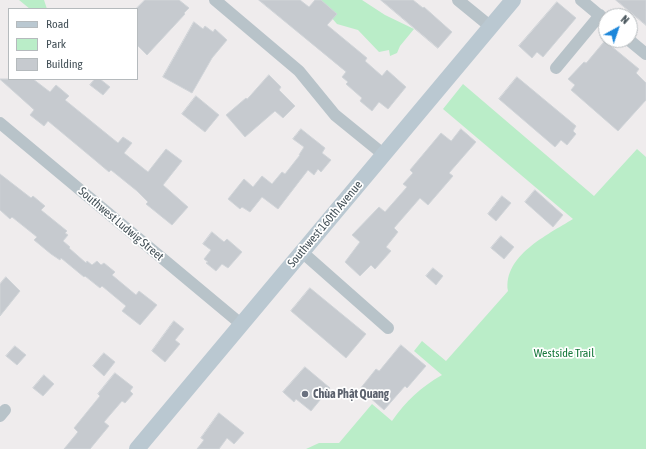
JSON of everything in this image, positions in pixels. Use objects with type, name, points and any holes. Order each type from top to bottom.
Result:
[{"type":"street","points":[[215,0],[299,70],[335,115],[384,154]]},
{"type":"street","points":[[458,0],[491,27]]},
{"type":"street","name":"Southwest 160th Avenue","points":[[137,449],[514,0]]},
{"type":"street","points":[[581,0],[598,14]]},
{"type":"street","points":[[556,68],[598,23]]},
{"type":"street","points":[[638,47],[646,54]]},
{"type":"street","name":"Southwest Ludwig Street","points":[[0,123],[241,324]]},
{"type":"street","points":[[302,252],[388,328]]},
{"type":"green space","points":[[19,0],[44,0],[47,8],[29,8]]},
{"type":"green space","points":[[316,0],[362,0],[385,15],[414,29],[400,46],[397,53],[390,56],[389,50],[379,52],[358,30],[337,24]]},
{"type":"green space","name":"Westside Trail","points":[[463,84],[594,196],[637,149],[646,157],[646,449],[306,449],[319,443],[339,443],[372,404],[392,421],[414,395],[427,384],[442,375],[414,351],[422,341],[446,361],[508,291],[508,279],[512,267],[520,257],[529,248],[551,232],[573,219],[443,109]]},
{"type":"building","points":[[145,0],[179,0],[189,8],[147,55],[138,46],[137,8]]},
{"type":"building","points":[[259,0],[300,0],[309,7],[315,0],[321,0],[337,14],[327,25],[367,58],[365,61],[382,76],[387,70],[406,87],[388,109],[379,102],[372,111],[360,101],[362,98],[346,84],[348,82],[342,77],[346,72]]},
{"type":"building","points":[[381,0],[413,0],[423,8],[424,7],[452,32],[438,48]]},
{"type":"building","points":[[616,0],[646,0],[646,25],[638,18],[638,8],[626,8]]},
{"type":"building","points":[[557,2],[576,18],[543,57],[537,52],[532,58],[519,46]]},
{"type":"building","points":[[194,22],[203,29],[205,26],[213,32],[215,29],[227,40],[212,58],[192,93],[163,77]]},
{"type":"building","points":[[599,48],[614,48],[639,69],[636,73],[646,83],[646,100],[618,131],[571,90],[575,85],[568,79],[584,62],[586,63]]},
{"type":"building","points":[[269,75],[281,87],[279,90],[295,106],[283,118],[275,111],[245,137],[226,115],[246,98],[247,99]]},
{"type":"building","points":[[517,77],[576,126],[573,131],[576,134],[567,145],[561,140],[555,147],[499,99]]},
{"type":"building","points":[[0,79],[34,80],[50,92],[56,85],[69,96],[65,100],[118,143],[123,137],[132,143],[124,153],[148,172],[166,149],[182,161],[163,185],[188,207],[172,225],[146,204],[148,202],[137,191],[111,170],[109,172],[48,121],[44,126],[30,115],[34,110]]},
{"type":"building","points":[[94,80],[101,80],[110,87],[103,95],[90,85]]},
{"type":"building","points":[[196,96],[219,115],[205,132],[182,114]]},
{"type":"building","points":[[301,129],[325,148],[322,153],[331,160],[321,172],[318,169],[314,175],[308,170],[278,209],[262,197],[250,212],[242,207],[240,209],[228,199],[244,179],[253,187],[262,176],[272,184],[282,172],[285,174],[300,155],[304,147],[293,139]]},
{"type":"building","points":[[461,129],[476,142],[449,173],[453,176],[428,205],[420,198],[394,228],[398,232],[386,247],[391,251],[375,269],[371,265],[360,276],[345,262],[360,242],[352,235],[379,207],[385,212],[407,187],[403,184],[413,173],[410,170],[441,133],[451,141]]},
{"type":"building","points":[[0,174],[31,198],[33,196],[45,206],[41,210],[67,231],[65,233],[68,235],[63,241],[86,263],[87,261],[92,265],[97,261],[101,265],[104,263],[115,272],[112,275],[136,295],[139,291],[157,305],[140,325],[122,311],[126,306],[102,286],[100,288],[61,258],[60,260],[51,254],[34,240],[37,237],[12,217],[10,219],[0,210]]},
{"type":"building","points":[[535,190],[563,215],[553,227],[525,202]]},
{"type":"building","points":[[502,196],[511,203],[496,221],[488,214]]},
{"type":"building","points":[[212,232],[224,242],[227,239],[242,252],[228,268],[222,264],[216,271],[206,263],[208,262],[204,259],[211,250],[203,244]]},
{"type":"building","points":[[501,236],[514,247],[504,259],[491,248]]},
{"type":"building","points":[[433,268],[443,276],[436,285],[426,276]]},
{"type":"building","points":[[6,277],[20,291],[0,316],[0,284]]},
{"type":"building","points":[[310,288],[366,334],[346,358],[291,311]]},
{"type":"building","points":[[174,321],[184,329],[175,340],[180,344],[165,362],[152,351]]},
{"type":"building","points":[[401,345],[426,366],[407,388],[405,386],[384,410],[360,389],[376,369],[379,371]]},
{"type":"building","points":[[15,346],[26,355],[17,365],[6,356]]},
{"type":"building","points":[[104,353],[115,362],[104,376],[93,366]]},
{"type":"building","name":"Chùa Phật Quang","points":[[305,367],[330,388],[311,411],[296,399],[294,402],[283,392]]},
{"type":"building","points":[[115,373],[133,387],[130,391],[133,394],[125,403],[122,401],[104,422],[109,426],[90,449],[64,449],[78,432],[74,428],[100,396],[98,394]]},
{"type":"building","points":[[44,375],[54,384],[43,396],[33,388]]},
{"type":"building","points":[[219,413],[244,433],[234,444],[227,438],[219,449],[197,449],[204,440],[201,438]]},
{"type":"place","name":"Chùa Phật Quang","points":[[305,394]]}]
